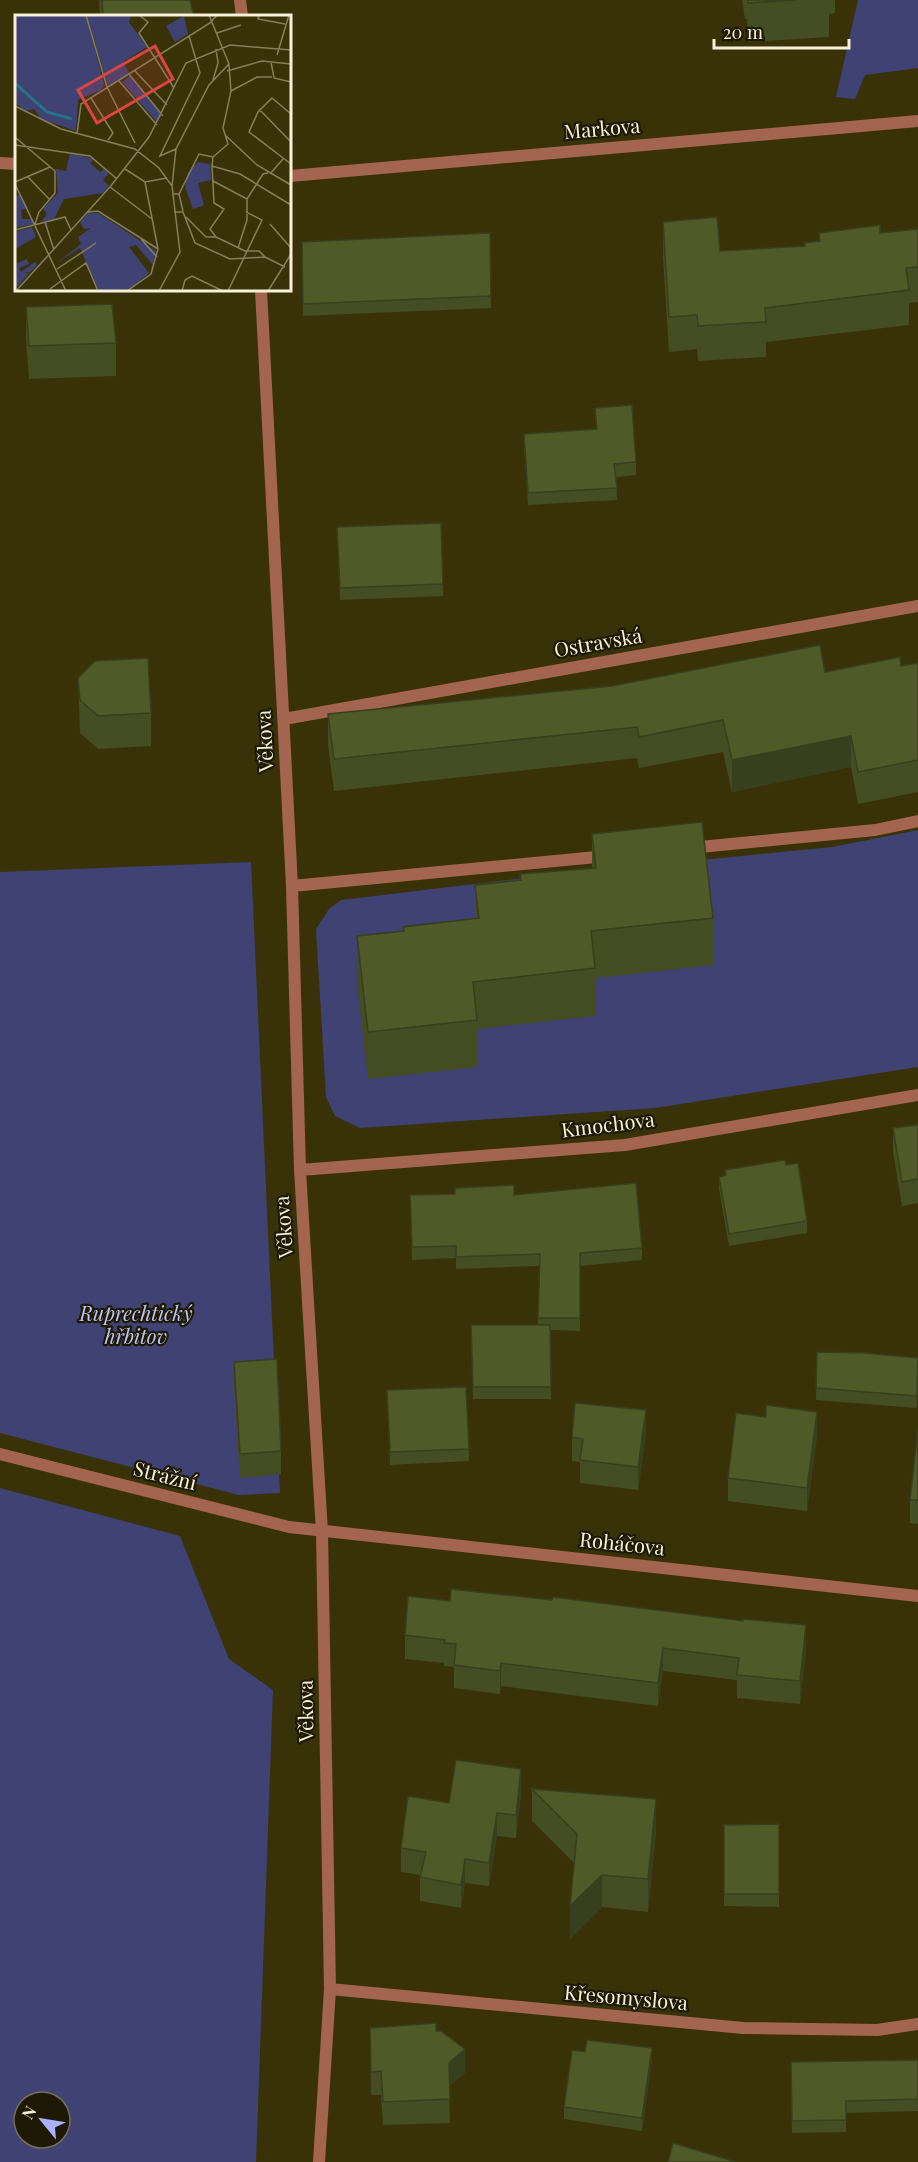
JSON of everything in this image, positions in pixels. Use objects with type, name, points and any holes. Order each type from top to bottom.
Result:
[{"type":"street","points":[[240,0],[242,15]]},
{"type":"street","name":"Markova","points":[[291,176],[918,121]]},
{"type":"street","points":[[0,163],[15,164]]},
{"type":"street","name":"Věkova","points":[[261,291],[292,886],[300,1170],[322,1532],[330,1989],[319,2162]]},
{"type":"street","name":"Ostravská","points":[[284,719],[918,606]]},
{"type":"street","points":[[676,849],[875,830],[918,821]]},
{"type":"street","points":[[292,886],[617,855]]},
{"type":"street","name":"Kmochova","points":[[300,1170],[625,1145],[918,1095]]},
{"type":"street","name":"Strážní","points":[[0,1454],[289,1527],[322,1532]]},
{"type":"street","name":"Roháčova","points":[[322,1532],[918,1596]]},
{"type":"street","name":"Křesomyslova","points":[[330,1989],[743,2028],[877,2030],[918,2024]]},
{"type":"green space","points":[[858,0],[918,0],[918,68],[865,75],[855,99],[836,97]]},
{"type":"green space","points":[[918,830],[918,1067],[655,1108],[360,1128],[335,1116],[326,1097],[316,929],[329,909],[341,900],[541,876],[832,847]]},
{"type":"green space","name":"Ruprechtický hřbitov","points":[[251,862],[280,1493],[239,1495],[0,1433],[0,872]]},
{"type":"green space","points":[[0,1488],[180,1536],[229,1659],[273,1690],[256,2162],[0,2162]]},
{"type":"building","points":[[102,0],[190,0],[194,15],[103,15]]},
{"type":"building","points":[[748,0],[795,0],[748,3]]},
{"type":"building","points":[[717,217],[720,251],[805,246],[804,243],[820,241],[819,233],[880,225],[880,233],[918,229],[918,267],[906,268],[909,290],[765,308],[766,322],[698,326],[697,315],[669,317],[663,222]]},
{"type":"building","points":[[490,233],[491,296],[303,304],[302,242]]},
{"type":"building","points":[[112,304],[116,343],[29,346],[26,307]]},
{"type":"building","points":[[632,405],[636,462],[614,464],[617,488],[528,493],[524,434],[597,429],[595,408]]},
{"type":"building","points":[[441,523],[443,584],[340,588],[337,527]]},
{"type":"building","points":[[820,645],[825,672],[900,657],[901,666],[918,663],[918,760],[858,772],[851,736],[732,760],[723,720],[639,737],[637,727],[334,759],[328,714],[612,686]]},
{"type":"building","points":[[148,658],[151,713],[98,716],[80,700],[78,678],[95,661]]},
{"type":"building","points":[[702,822],[713,918],[591,931],[595,968],[473,982],[477,1020],[368,1032],[357,936],[404,931],[403,927],[479,918],[475,885],[521,880],[520,874],[596,868],[592,834]]},
{"type":"building","points":[[918,1125],[918,1179],[902,1182],[893,1128]]},
{"type":"building","points":[[785,1160],[786,1165],[798,1163],[807,1221],[729,1234],[719,1177],[726,1175],[725,1170]]},
{"type":"building","points":[[636,1183],[642,1248],[580,1253],[580,1318],[538,1318],[540,1254],[456,1257],[456,1246],[412,1247],[410,1195],[455,1194],[455,1188],[514,1185],[514,1195]]},
{"type":"building","points":[[471,1325],[550,1325],[551,1387],[473,1387]]},
{"type":"building","points":[[817,1352],[918,1358],[917,1396],[816,1388]]},
{"type":"building","points":[[277,1359],[281,1451],[240,1454],[234,1362]]},
{"type":"building","points":[[466,1387],[469,1449],[390,1452],[387,1390]]},
{"type":"building","points":[[575,1403],[646,1410],[638,1467],[580,1460],[583,1439],[572,1437]]},
{"type":"building","points":[[766,1405],[817,1412],[807,1488],[728,1478],[736,1413],[766,1417]]},
{"type":"building","points":[[918,1429],[918,1500],[910,1500]]},
{"type":"building","points":[[451,1589],[552,1600],[553,1597],[743,1621],[743,1619],[806,1625],[800,1681],[737,1675],[739,1658],[663,1648],[658,1683],[501,1663],[500,1671],[454,1665],[456,1644],[444,1643],[445,1640],[405,1635],[408,1596],[450,1601]]},
{"type":"building","points":[[456,1760],[521,1769],[516,1815],[497,1813],[489,1863],[465,1859],[461,1885],[420,1877],[426,1852],[401,1848],[408,1796],[449,1803]]},
{"type":"building","points":[[532,1789],[656,1799],[648,1879],[602,1875],[570,1906],[577,1834]]},
{"type":"building","points":[[779,1824],[779,1894],[724,1894],[724,1825]]},
{"type":"building","points":[[436,2023],[436,2031],[441,2031],[465,2049],[449,2063],[450,2099],[383,2102],[381,2071],[371,2072],[370,2028]]},
{"type":"building","points":[[587,2040],[652,2048],[642,2118],[564,2107],[572,2050],[585,2052]]},
{"type":"building","points":[[918,2060],[918,2099],[846,2101],[846,2120],[792,2121],[791,2062]]},
{"type":"building","points":[[673,2143],[736,2162],[668,2162]]}]
